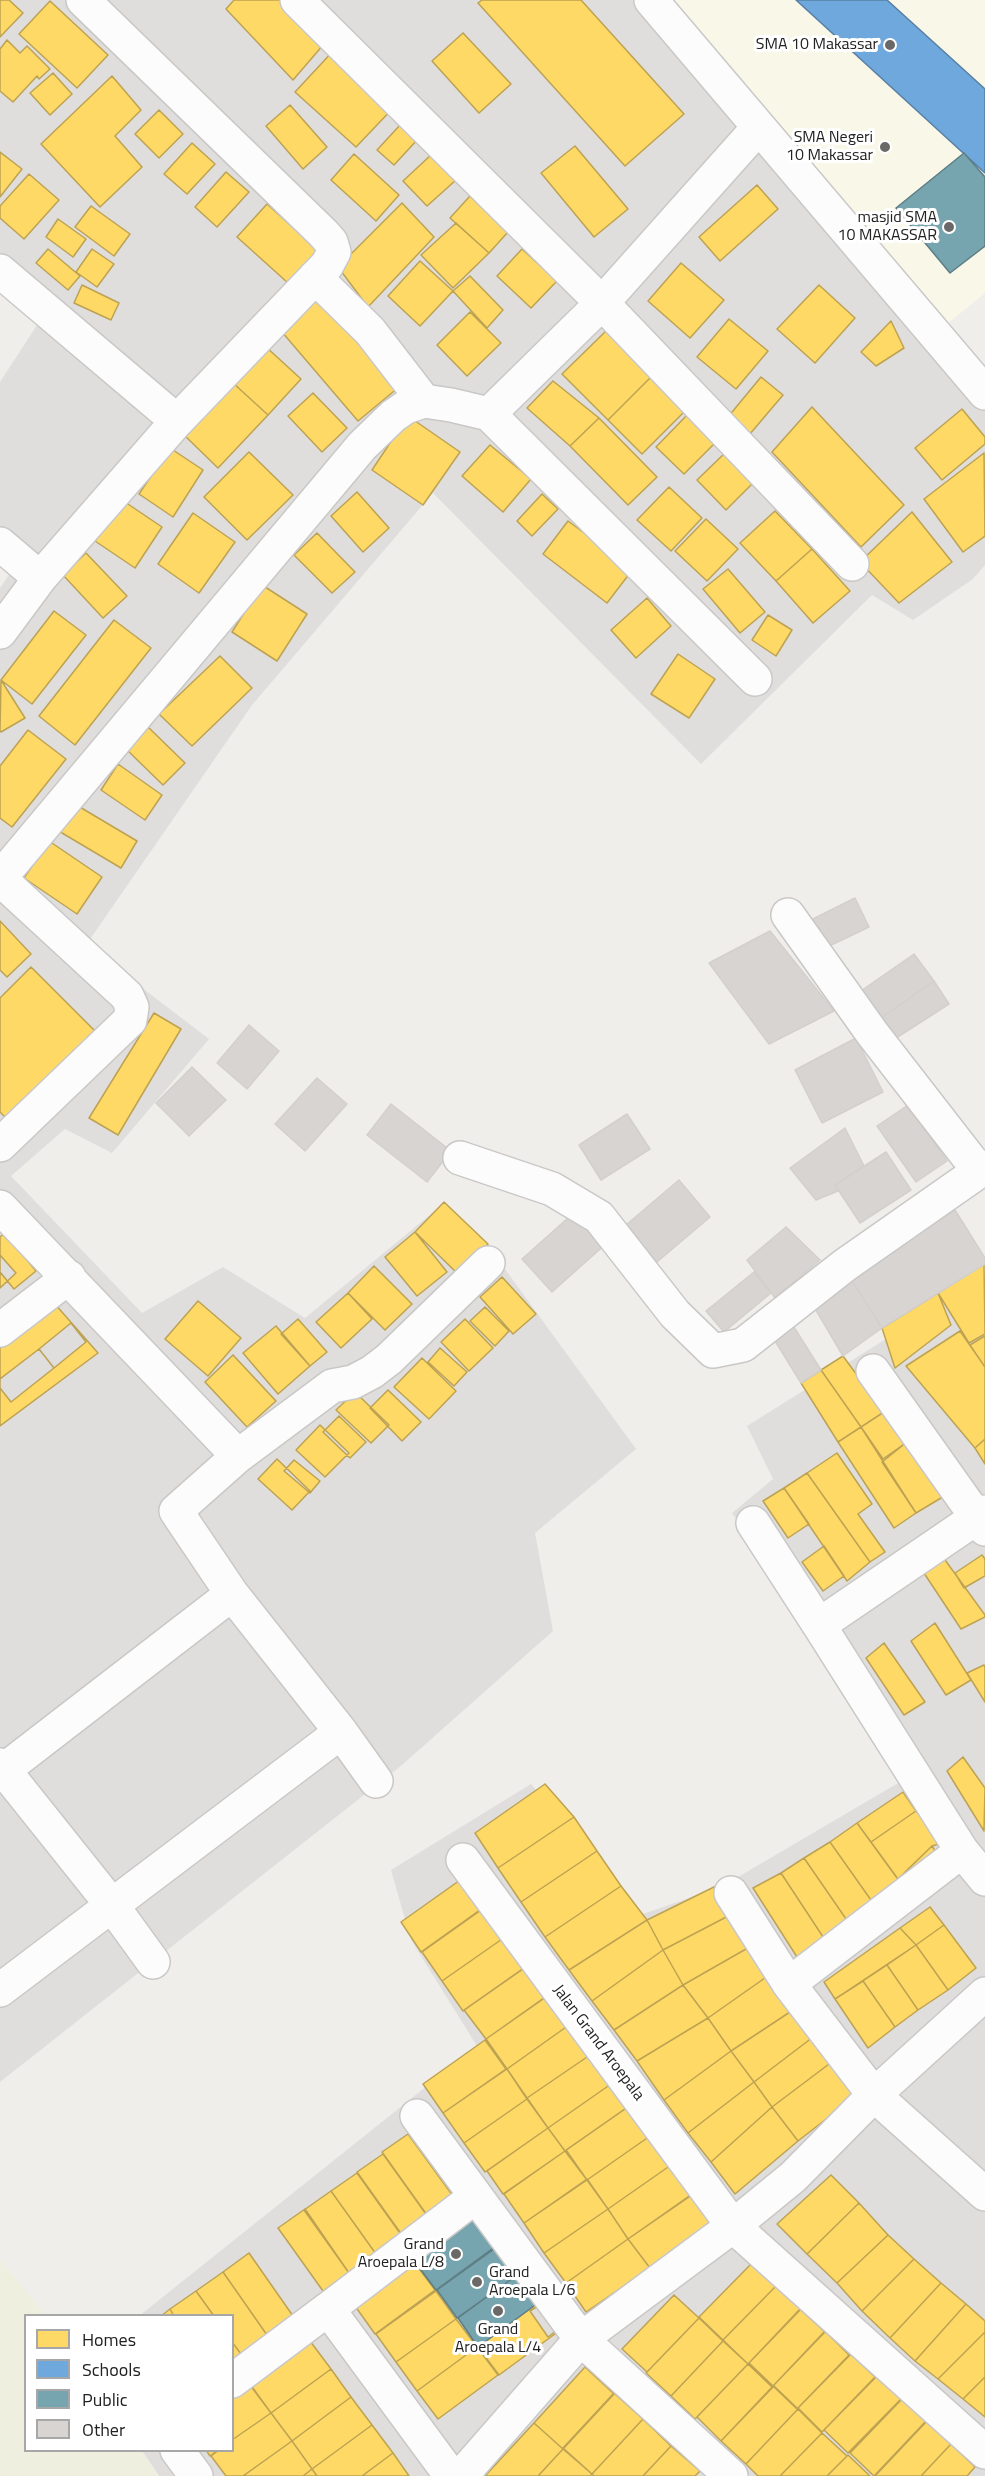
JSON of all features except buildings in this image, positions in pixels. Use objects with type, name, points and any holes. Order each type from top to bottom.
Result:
[{"type":"street","points":[[0,632],[40,578],[177,421],[315,277],[332,258],[334,252],[331,242],[83,0]]},
{"type":"street","points":[[297,0],[602,303],[852,564]]},
{"type":"street","points":[[651,0],[985,393]]},
{"type":"street","points":[[489,414],[602,303],[758,128]]},
{"type":"street","points":[[0,271],[177,421]]},
{"type":"street","points":[[315,277],[370,331],[424,401]]},
{"type":"street","points":[[0,1145],[130,1020],[132,1007],[127,996],[0,879],[362,447],[393,416],[406,407],[424,401],[489,414],[755,679]]},
{"type":"street","points":[[0,544],[40,578]]},
{"type":"street","points":[[460,1158],[552,1189],[599,1217],[675,1314],[713,1351],[743,1346],[845,1265],[982,1169],[872,1033],[788,915]]},
{"type":"street","points":[[0,1207],[238,1456]]},
{"type":"street","points":[[376,1781],[341,1732],[232,1594],[176,1511],[238,1456],[332,1386],[353,1382],[372,1372],[389,1359],[488,1263]]},
{"type":"street","points":[[0,1330],[69,1277]]},
{"type":"street","points":[[819,1625],[983,1520],[873,1371]]},
{"type":"street","points":[[753,1523],[962,1851],[985,1879]]},
{"type":"street","points":[[153,1962],[111,1904],[4,1776],[232,1594]]},
{"type":"street","points":[[0,1990],[341,1732]]},
{"type":"street","points":[[789,1984],[962,1851]]},
{"type":"street","name":"Jalan Grand Aroepala","points":[[463,1860],[733,2226],[985,2452]]},
{"type":"street","points":[[731,1893],[789,1984],[874,2094],[985,2194]]},
{"type":"street","points":[[461,2476],[580,2339],[733,2226],[793,2176],[874,2094],[985,1994]]},
{"type":"street","points":[[417,2116],[580,2339],[731,2476]]},
{"type":"street","points":[[234,2380],[475,2197]]},
{"type":"street","points":[[328,2309],[451,2476]]},
{"type":"street","points":[[178,2452],[196,2476]]},
{"type":"shaded area","points":[[0,0],[659,0],[985,378],[985,565],[973,579],[913,620],[872,595],[701,764],[433,493],[252,705],[86,945],[209,1039],[112,1153],[65,1129],[11,1176],[142,1313],[223,1267],[305,1318],[443,1204],[494,1254],[636,1449],[535,1533],[553,1631],[402,1765],[0,2082],[0,588],[25,552],[0,532],[0,382],[41,319],[0,294]]},
{"type":"shaded area","name":"SMA Negeri 10 Makassar","points":[[659,0],[985,0],[985,293],[942,328]]},
{"type":"shaded area","points":[[985,1277],[985,2476],[159,2476],[143,2452],[234,2452],[234,2314],[142,2314],[477,2046],[411,1940],[391,1870],[531,1784],[597,1865],[608,1926],[721,1887],[905,1779],[732,1513],[773,1479],[747,1426]]},
{"type":"green space","points":[[0,2260],[45,2314],[24,2314],[24,2452],[143,2452],[159,2476],[0,2476]]},
{"type":"place","name":"SMA 10 Makassar","points":[[890,45]]},
{"type":"place","name":"SMA Negeri 10 Makassar","points":[[885,147]]},
{"type":"place","name":"masjid SMA 10 MAKASSAR","points":[[949,227]]},
{"type":"place","name":"Grand Aroepala L/8","points":[[456,2254]]},
{"type":"place","name":"Grand Aroepala L/6","points":[[477,2282]]},
{"type":"place","name":"Grand Aroepala L/4","points":[[498,2311]]}]
